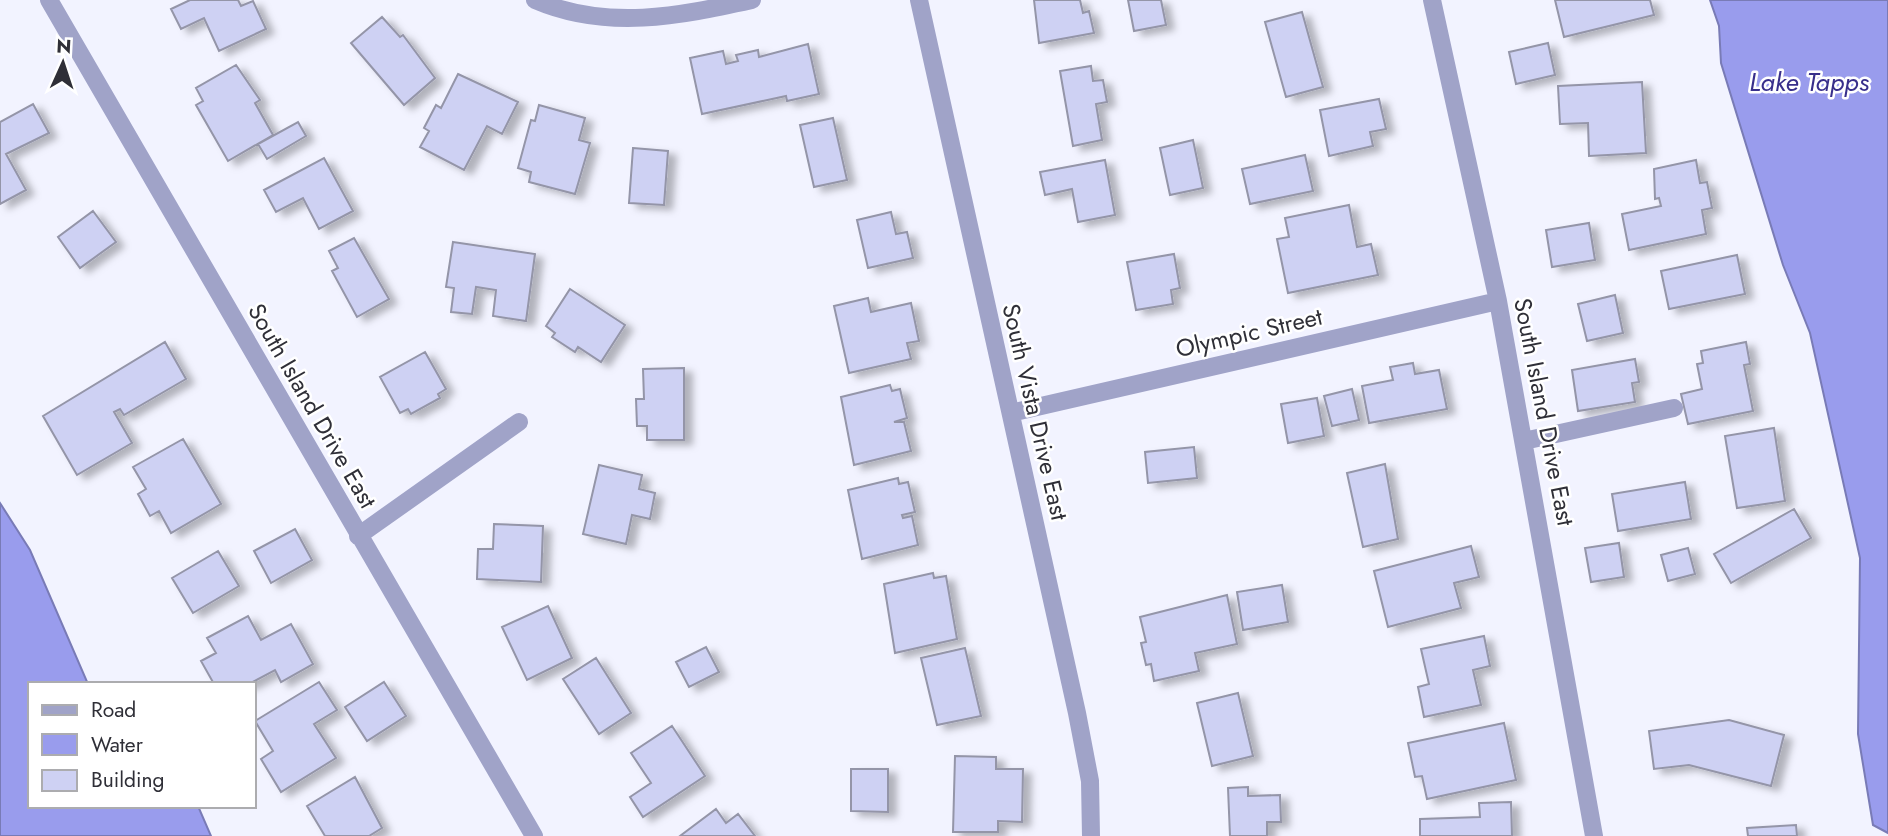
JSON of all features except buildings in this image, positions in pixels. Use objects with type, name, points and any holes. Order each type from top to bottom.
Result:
[{"type":"street","name":"South Island Drive East","points":[[49,0],[534,836]]},
{"type":"street","points":[[535,0],[586,17],[618,19],[666,18],[752,0]]},
{"type":"street","name":"South Vista Drive East","points":[[919,0],[1083,740],[1090,781],[1091,836]]},
{"type":"street","name":"South Island Drive East","points":[[1432,0],[1498,301],[1594,836]]},
{"type":"street","name":"Olympic Street","points":[[1011,413],[1498,301]]},
{"type":"street","points":[[1524,441],[1674,408]]},
{"type":"street","points":[[358,536],[519,422]]},
{"type":"water","name":"Lake Tapps","points":[[1710,0],[1888,0],[1888,833],[1873,825],[1858,734],[1860,558],[1810,333],[1783,265],[1721,63],[1719,26]]},
{"type":"water","points":[[0,503],[30,550],[87,682],[28,682],[28,808],[199,808],[211,836],[0,836]]}]
